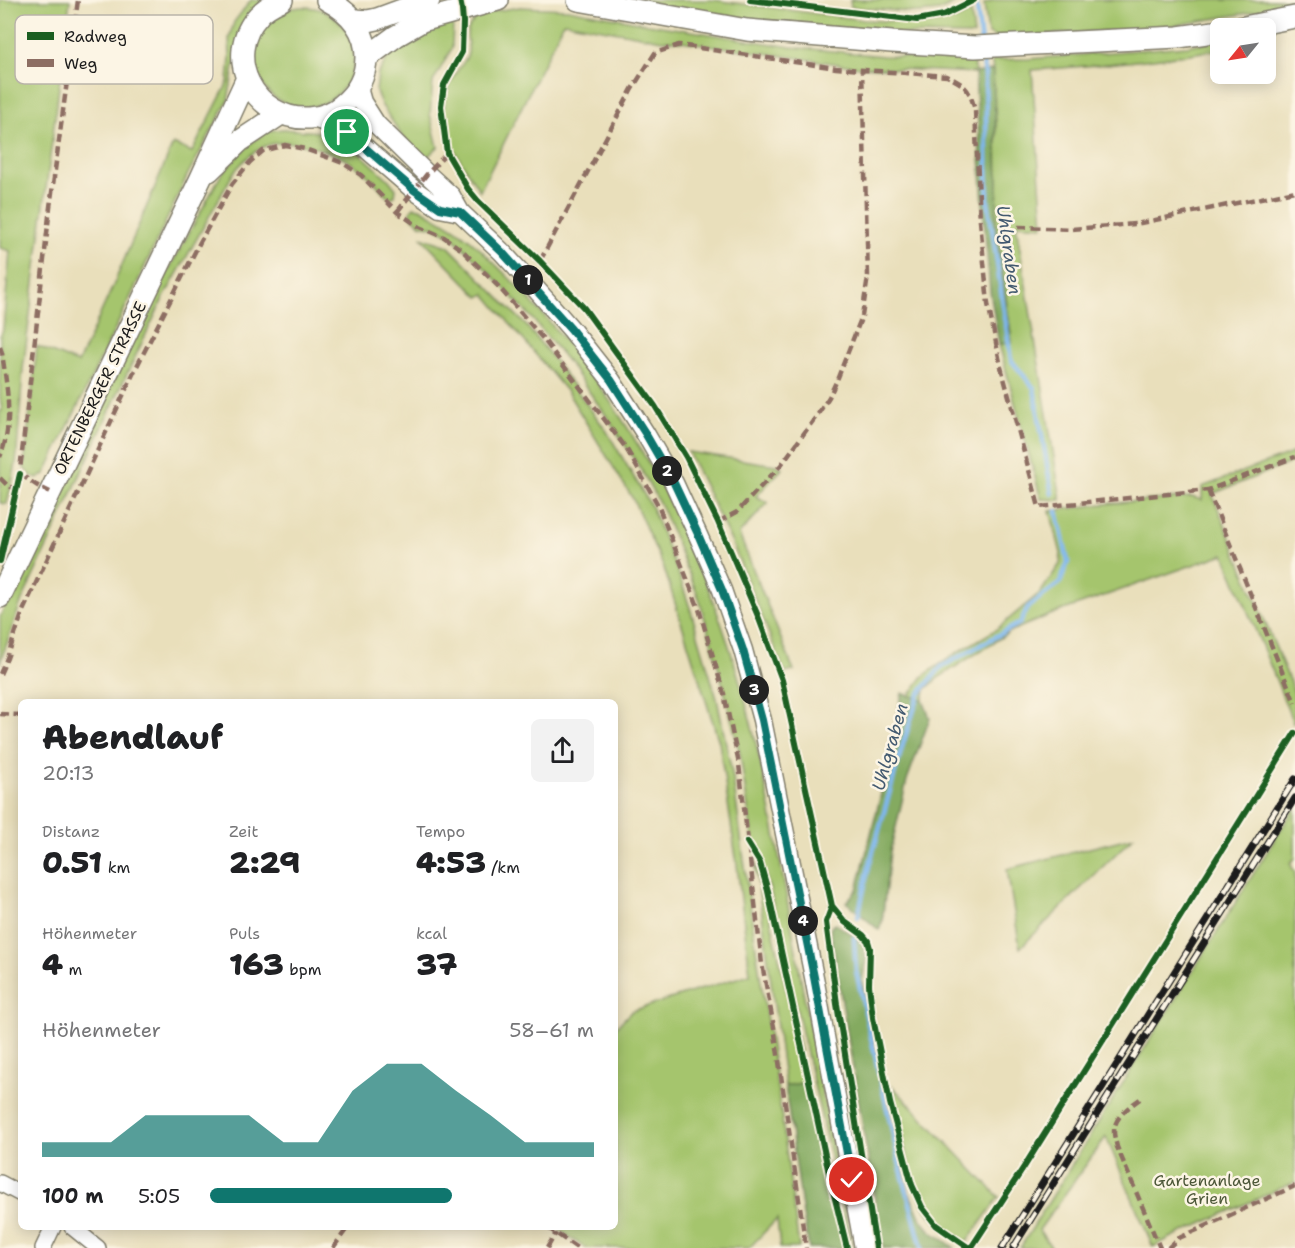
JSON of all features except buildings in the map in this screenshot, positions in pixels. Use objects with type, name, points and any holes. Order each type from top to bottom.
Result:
[{"type":"main road","points":[[282,0],[268,7],[251,26],[243,52],[244,66],[252,89],[270,108],[281,114],[302,118],[313,118],[338,108],[358,88],[363,75],[366,58],[364,41],[354,20],[342,8],[327,0]]},
{"type":"main road","points":[[354,20],[377,19],[429,0]]},
{"type":"main road","points":[[366,58],[396,36],[422,21],[498,0]]},
{"type":"main road","points":[[578,0],[747,30],[892,42],[984,46],[1178,37],[1210,33]]},
{"type":"main road","points":[[1276,20],[1295,16]]},
{"type":"main road","name":"ORTENBERGER STRASSE","points":[[0,597],[247,78]]},
{"type":"main road","name":"ORTENBERGER STRASSE","points":[[200,180],[240,141],[281,114]]},
{"type":"street","points":[[358,88],[362,102],[376,124],[451,196],[460,212],[536,289],[611,380],[674,483],[697,532],[722,590],[743,650],[762,720],[812,965],[864,1248]]},
{"type":"street","points":[[313,118],[347,132],[414,190],[440,208],[460,212]]},
{"type":"street","points":[[0,1183],[18,1192]]},
{"type":"street","points":[[43,1248],[52,1230]]},
{"type":"street","points":[[76,1230],[98,1248]]},
{"type":"green space","points":[[0,0],[70,0],[68,15],[15,15],[15,84],[59,84],[23,369],[16,464],[7,504],[0,503],[0,411],[2,411],[0,336],[3,330],[10,251],[0,248]]},
{"type":"green space","points":[[251,0],[264,0],[234,67],[228,101],[188,174],[45,474],[33,477],[24,468],[37,346],[78,363],[173,144],[192,152],[228,82],[229,38],[234,22]]},
{"type":"green space","points":[[632,0],[713,0],[864,20],[931,23],[955,20],[971,12],[974,35],[887,34],[790,25],[671,8]]},
{"type":"green space","points":[[850,0],[961,0],[939,11],[920,13],[851,7]]},
{"type":"green space","points":[[993,0],[1295,0],[1295,3],[1242,14],[1158,28],[996,38],[988,33],[984,4]]},
{"type":"green space","points":[[304,7],[323,10],[340,21],[351,38],[354,57],[351,76],[340,93],[323,104],[304,107],[285,104],[268,93],[257,76],[254,57],[257,38],[268,21],[285,10]]},
{"type":"green space","points":[[519,7],[568,9],[791,47],[883,56],[973,59],[975,73],[859,67],[662,40],[564,22],[480,191],[452,143],[444,116],[445,103],[448,89],[467,56],[467,33],[471,23],[489,12]]},
{"type":"green space","points":[[453,21],[452,48],[433,82],[430,114],[438,147],[425,159],[402,136],[382,106],[376,92],[378,74],[389,55],[421,31]]},
{"type":"green space","points":[[1210,41],[1210,51],[1126,62],[1032,70],[1043,226],[1016,224],[1061,500],[1041,499],[999,344],[1012,342],[996,225],[997,137],[992,60],[1187,46]]},
{"type":"green space","points":[[993,70],[998,184],[996,225],[1012,343],[999,344],[990,291],[975,73]]},
{"type":"green space","points":[[282,129],[320,132],[344,139],[388,179],[396,189],[395,196],[390,198],[384,194],[352,163],[317,148],[292,143],[281,142],[260,149],[234,172],[162,301],[124,380],[20,605],[0,663],[0,617],[147,309],[222,173],[250,143],[268,131]]},
{"type":"green space","points":[[414,207],[443,221],[472,241],[518,287],[562,337],[591,374],[642,451],[685,534],[720,620],[756,742],[853,1248],[851,1248],[770,891],[762,862],[753,842],[740,754],[717,662],[699,598],[661,506],[640,468],[605,414],[568,362],[531,317],[450,235],[431,226],[422,225],[414,219],[410,215]]},
{"type":"green space","points":[[421,237],[448,246],[524,323],[548,352],[606,430],[651,506],[680,578],[717,699],[733,778],[799,1248],[780,1248],[777,1219],[749,1248],[585,1248],[559,1230],[618,1230],[618,1025],[632,1011],[750,974],[719,742],[664,568],[633,499],[568,393],[485,294],[479,297]]},
{"type":"green space","points":[[688,452],[783,468],[756,496],[768,503],[739,534],[794,671],[785,673],[732,543]]},
{"type":"green space","points":[[1295,452],[1295,461],[1212,494],[1295,694],[1293,723],[1224,554],[1055,613],[1011,631],[938,678],[925,690],[923,700],[909,696],[923,676],[997,629],[1041,592],[1060,564],[1061,553],[1050,511],[1192,497],[1202,500],[1202,487]]},
{"type":"green space","points":[[902,693],[923,700],[930,718],[907,780],[890,852],[882,922],[879,930],[846,902],[857,890],[880,798]]},
{"type":"green space","name":"Gartenanlage Grien","points":[[1295,807],[1295,858],[1290,863],[1295,873],[1295,1182],[1153,1247],[1106,1137],[1039,1230],[1052,1248],[1020,1248]]},
{"type":"green space","points":[[1133,837],[1020,948],[1007,869]]},
{"type":"green space","points":[[755,862],[761,876],[807,1082],[785,1086]]},
{"type":"green space","points":[[836,924],[863,944],[866,959],[862,982],[881,1076],[909,1192],[921,1219],[931,1231],[955,1248],[883,1248],[830,929]]},
{"type":"green space","points":[[807,1082],[844,1248],[809,1248],[785,1086]]},
{"type":"green space","points":[[893,1087],[999,1197],[967,1242],[938,1223],[922,1203],[906,1154]]},
{"type":"waterway","name":"Uhlgraben","points":[[976,0],[981,42]]},
{"type":"waterway","name":"Uhlgraben","points":[[982,53],[985,75],[988,201],[1011,360],[1034,388],[1052,494]]},
{"type":"waterway","name":"Uhlgraben","points":[[858,917],[869,866],[919,694],[941,667],[1020,623],[1028,607],[1060,583],[1068,562],[1057,511]]},
{"type":"waterway","name":"Uhlgraben","points":[[854,938],[856,971],[900,1166],[922,1248]]},
{"type":"railway","points":[[1002,1248],[1295,779]]},
{"type":"railway","points":[[1013,1248],[1295,798]]},
{"type":"marked path","points":[[76,15],[78,0]]},
{"type":"marked path","points":[[540,261],[632,89],[655,53],[679,45],[836,68],[947,76],[966,89],[975,110],[980,221],[988,304],[1001,367],[1039,507],[1208,490],[1295,457]]},
{"type":"marked path","points":[[718,522],[737,512],[781,465],[818,414],[837,380],[862,316],[868,276],[862,70]]},
{"type":"marked path","points":[[19,479],[67,84]]},
{"type":"marked path","points":[[0,674],[23,611],[134,372],[232,184],[250,162],[263,151],[285,145],[305,149],[343,163],[361,175],[397,212],[420,227],[444,237],[462,250],[498,286],[544,340],[626,448],[658,505],[699,609],[724,694],[739,764],[762,964],[774,1027],[806,1248]]},
{"type":"marked path","points":[[397,212],[447,153]]},
{"type":"marked path","points":[[1018,227],[1071,229],[1136,224],[1295,191]]},
{"type":"marked path","points":[[0,347],[8,405],[7,431],[0,457]]},
{"type":"marked path","points":[[20,474],[50,492]]},
{"type":"marked path","points":[[0,478],[8,486],[16,489]]},
{"type":"marked path","points":[[1208,490],[1295,703]]},
{"type":"marked path","points":[[0,714],[18,715]]},
{"type":"marked path","points":[[1140,1099],[1119,1117],[1114,1136],[1160,1248]]},
{"type":"marked path","points":[[1168,1248],[1179,1238],[1295,1186]]},
{"type":"marked path","points":[[333,1248],[346,1230]]},
{"type":"marked path","points":[[551,1230],[577,1248]]},
{"type":"marked path","points":[[547,1248],[556,1233]]},
{"type":"cycle path","points":[[460,0],[463,22],[462,52],[444,85],[441,106],[447,153],[468,189],[478,201],[540,261],[584,308],[655,406],[686,457],[718,522],[782,680],[832,906],[845,922],[868,941],[870,948],[869,985],[873,1018],[890,1103],[912,1185],[922,1207],[936,1225],[969,1248]]},
{"type":"cycle path","points":[[750,0],[917,20],[944,15],[974,0]]},
{"type":"cycle path","points":[[0,561],[20,474]]},
{"type":"cycle path","points":[[971,1248],[1295,733]]},
{"type":"cycle path","points":[[747,842],[760,863],[768,891],[847,1248]]},
{"type":"cycle path","points":[[832,906],[826,922],[876,1248]]},
{"type":"route","points":[[347,132],[414,190],[440,208],[460,212],[502,252],[571,329],[611,380],[674,483],[722,590],[743,650],[762,720],[852,1180]]}]
